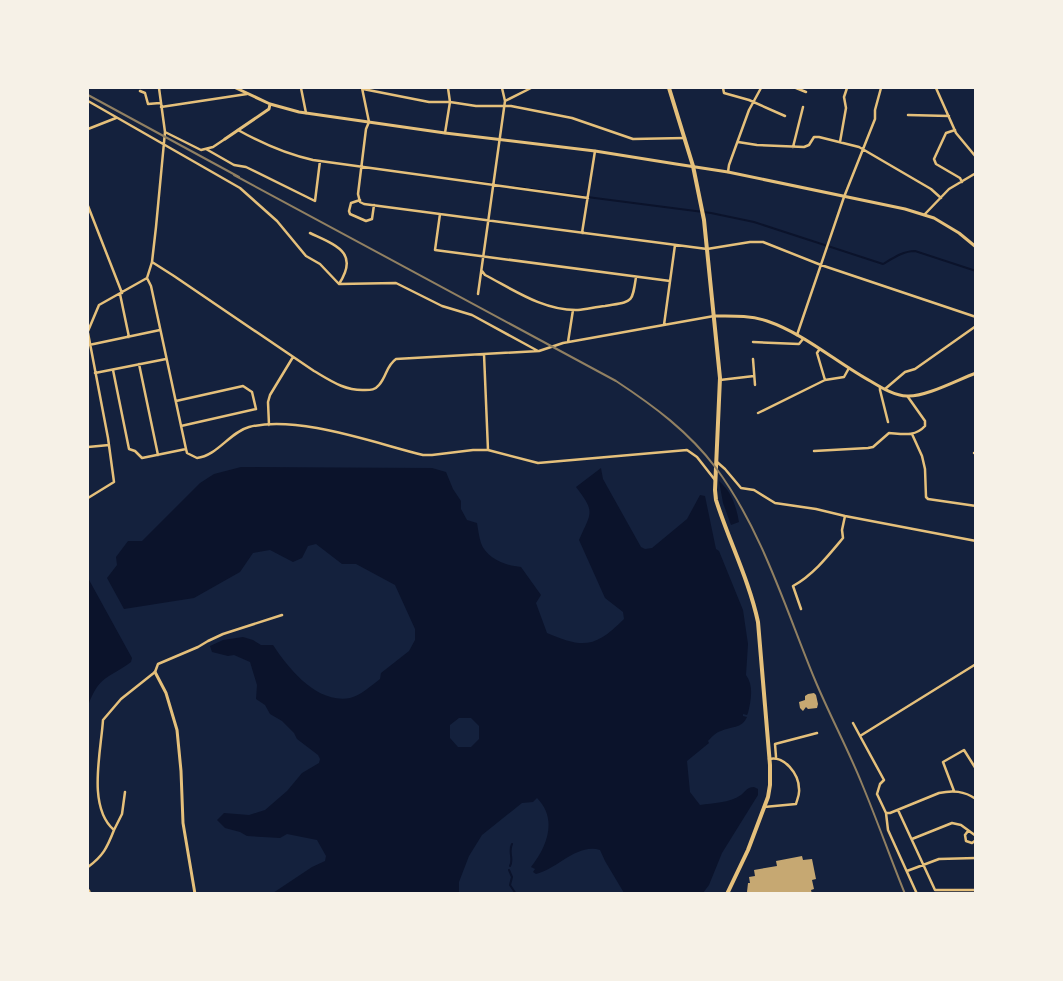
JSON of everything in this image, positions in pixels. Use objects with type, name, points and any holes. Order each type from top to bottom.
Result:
[{"type":"main road","points":[[669,88],[693,166],[704,220],[720,380],[716,500],[754,602],[758,622],[769,759],[770,785],[764,807],[748,850],[728,894]]},
{"type":"street","points":[[88,498],[114,482],[109,444],[88,332],[99,305],[147,278],[152,262],[165,132],[158,88]]},
{"type":"street","points":[[236,88],[270,104],[306,113],[445,133],[595,151],[693,166],[925,214],[954,229],[975,247]]},
{"type":"street","points":[[301,88],[306,113]]},
{"type":"street","points":[[684,138],[633,139],[572,118],[511,106],[476,106],[450,102],[429,102],[362,88],[369,122],[366,129],[358,194],[364,204],[707,249],[750,242],[763,242],[822,265],[976,317]]},
{"type":"street","points":[[445,133],[450,102],[448,88]]},
{"type":"street","points":[[478,294],[505,101],[502,88]]},
{"type":"street","points":[[505,101],[531,88]]},
{"type":"street","points":[[722,88],[724,93],[754,102],[784,116]]},
{"type":"street","points":[[728,172],[738,142],[761,88]]},
{"type":"street","points":[[796,88],[806,92]]},
{"type":"street","points":[[840,142],[846,108],[844,97],[847,88]]},
{"type":"street","points":[[797,335],[844,197],[875,119],[875,110],[881,88]]},
{"type":"street","points":[[936,88],[956,134],[976,157]]},
{"type":"street","points":[[140,91],[145,93],[148,104],[160,103]]},
{"type":"street","points":[[161,107],[247,94]]},
{"type":"street","points":[[88,101],[240,188],[277,221],[306,256],[320,264],[339,284],[396,283],[442,306],[472,316],[539,352]]},
{"type":"street","points":[[165,132],[201,150],[206,149],[213,147],[269,109],[270,104]]},
{"type":"street","points":[[793,147],[803,107]]},
{"type":"street","points":[[908,115],[949,116]]},
{"type":"street","points":[[88,129],[116,118]]},
{"type":"street","points":[[238,130],[276,150],[293,156],[588,198]]},
{"type":"street","points":[[955,130],[946,133],[934,159],[936,164],[960,178],[962,182]]},
{"type":"street","points":[[738,142],[793,147],[809,145],[814,137],[840,142],[863,149],[934,191],[941,198]]},
{"type":"street","points":[[206,149],[234,166],[246,167],[315,201],[320,161]]},
{"type":"street","points":[[582,233],[595,151]]},
{"type":"street","points":[[925,214],[949,189],[976,173]]},
{"type":"street","points":[[360,200],[350,205],[348,211],[350,214],[366,222],[371,220],[374,205]]},
{"type":"street","points":[[88,206],[121,293],[128,337]]},
{"type":"street","points":[[440,214],[435,250],[670,281]]},
{"type":"street","points":[[310,233],[339,247],[346,255],[347,262],[339,284]]},
{"type":"street","points":[[664,324],[675,245]]},
{"type":"street","points":[[152,262],[337,385],[348,389],[373,390],[378,387],[391,363],[396,359],[539,352],[554,345],[568,342],[714,316],[765,320],[797,335],[882,388],[908,396],[924,394],[976,373]]},
{"type":"street","points":[[482,271],[485,275],[535,301],[560,309],[572,310],[616,304],[629,300],[634,296],[636,276]]},
{"type":"street","points":[[147,278],[151,286],[186,449],[190,456],[203,458],[246,428],[269,425],[296,426],[322,430],[423,455],[488,450],[538,463],[687,450],[697,457],[716,481]]},
{"type":"street","points":[[568,342],[572,310]]},
{"type":"street","points":[[888,422],[880,390],[904,372],[915,368],[976,326]]},
{"type":"street","points":[[89,345],[160,330]]},
{"type":"street","points":[[753,342],[800,344],[803,339]]},
{"type":"street","points":[[819,350],[817,354],[825,380]]},
{"type":"street","points":[[484,354],[488,450]]},
{"type":"street","points":[[269,425],[268,402],[270,395],[294,357]]},
{"type":"street","points":[[95,373],[166,359]]},
{"type":"street","points":[[753,359],[755,385]]},
{"type":"street","points":[[139,364],[158,454]]},
{"type":"street","points":[[758,413],[825,380],[844,377],[849,368]]},
{"type":"street","points":[[113,370],[129,449],[135,451],[142,458],[186,449]]},
{"type":"street","points":[[720,380],[754,376]]},
{"type":"street","points":[[176,401],[243,386],[252,392],[256,410],[181,426]]},
{"type":"street","points":[[814,451],[868,448],[873,447],[889,433],[912,434],[925,426],[925,421],[908,396]]},
{"type":"street","points":[[912,434],[922,456],[925,469],[926,497],[928,499],[976,506]]},
{"type":"street","points":[[88,447],[109,444]]},
{"type":"street","points":[[717,462],[726,469],[741,488],[754,490],[775,503],[816,509],[976,541]]},
{"type":"street","points":[[801,609],[792,586],[804,580],[808,574],[820,565],[843,538],[842,530],[845,516]]},
{"type":"street","points":[[114,830],[105,821],[98,796],[103,720],[121,699],[155,672],[158,664],[216,637],[282,615]]},
{"type":"street","points":[[860,736],[976,664]]},
{"type":"street","points":[[155,672],[166,694],[177,730],[182,771],[183,823],[195,894]]},
{"type":"street","points":[[853,723],[884,780],[880,784],[877,794],[886,813],[888,830],[917,894]]},
{"type":"street","points":[[776,757],[775,744],[817,733]]},
{"type":"street","points":[[954,791],[943,762],[964,750],[976,769]]},
{"type":"street","points":[[764,807],[796,804],[800,788],[794,772],[782,760],[776,757],[769,759]]},
{"type":"street","points":[[886,813],[939,793],[954,791],[976,798]]},
{"type":"street","points":[[88,867],[99,859],[105,851],[122,814],[125,792]]},
{"type":"street","points":[[898,810],[935,890],[976,890]]},
{"type":"street","points":[[912,839],[952,823],[961,825],[976,836]]},
{"type":"street","points":[[968,831],[965,835],[966,841],[972,843],[976,840]]},
{"type":"street","points":[[907,871],[939,859],[976,858]]},
{"type":"water","points":[[241,467],[432,468],[446,472],[453,489],[461,501],[461,509],[467,520],[477,523],[480,541],[487,553],[509,565],[521,567],[541,595],[536,603],[547,633],[571,642],[580,643],[597,640],[624,619],[623,612],[605,598],[579,540],[590,513],[587,502],[576,487],[601,468],[603,479],[641,547],[645,549],[652,548],[687,519],[700,495],[705,496],[716,549],[719,551],[743,610],[748,644],[746,675],[749,679],[751,693],[748,713],[747,715],[743,714],[743,716],[747,717],[745,721],[742,724],[715,734],[708,741],[709,743],[687,761],[690,792],[700,805],[731,800],[752,787],[758,789],[758,795],[722,853],[709,885],[703,893],[624,893],[600,850],[591,849],[575,853],[544,872],[536,874],[533,872],[535,869],[531,867],[542,851],[549,824],[543,806],[537,798],[533,802],[522,803],[482,835],[469,856],[459,882],[459,893],[273,893],[312,867],[325,861],[326,856],[317,840],[287,834],[280,838],[247,836],[225,828],[217,820],[224,813],[249,815],[265,810],[287,791],[302,773],[319,763],[320,759],[318,755],[297,739],[294,733],[282,721],[270,714],[265,705],[256,699],[257,685],[250,662],[234,655],[228,656],[212,652],[210,646],[223,640],[243,637],[261,645],[273,645],[296,674],[315,690],[326,696],[350,698],[362,693],[380,679],[381,673],[409,651],[415,640],[415,629],[395,585],[356,564],[342,564],[316,544],[308,546],[302,558],[293,562],[270,550],[253,553],[240,572],[194,598],[124,609],[107,578],[117,565],[116,557],[128,541],[142,541],[200,483],[214,474]],"holes":[[[459,718],[471,718],[479,726],[479,739],[471,747],[458,747],[450,738],[450,725]]]},
{"type":"water","points":[[719,481],[733,500],[739,522],[731,525],[723,503]]},
{"type":"water","points":[[88,578],[132,658],[131,662],[100,683],[88,706]]},
{"type":"building","points":[[814,693],[818,704],[817,708],[808,709],[806,707],[803,711],[800,708],[799,702],[805,700],[805,696],[808,694]]},
{"type":"building","points":[[802,856],[803,860],[812,859],[816,879],[812,880],[814,889],[811,890],[812,894],[742,894],[747,892],[748,883],[750,883],[749,877],[755,876],[754,870],[777,866],[776,861]]},
{"type":"waterway","points":[[473,181],[493,184]]},
{"type":"waterway","points":[[515,187],[525,188]]},
{"type":"waterway","points":[[530,189],[582,196]]},
{"type":"waterway","points":[[587,197],[711,213],[754,222],[883,264],[894,257],[915,251],[976,271]]},
{"type":"waterway","points":[[510,866],[512,844]]},
{"type":"waterway","points":[[509,870],[512,877],[510,885],[516,894]]},
{"type":"railway","points":[[88,95],[239,177]]},
{"type":"railway","points":[[234,175],[616,381],[644,400],[683,431],[706,455],[732,492],[760,544],[815,680],[862,784],[905,894]]}]
